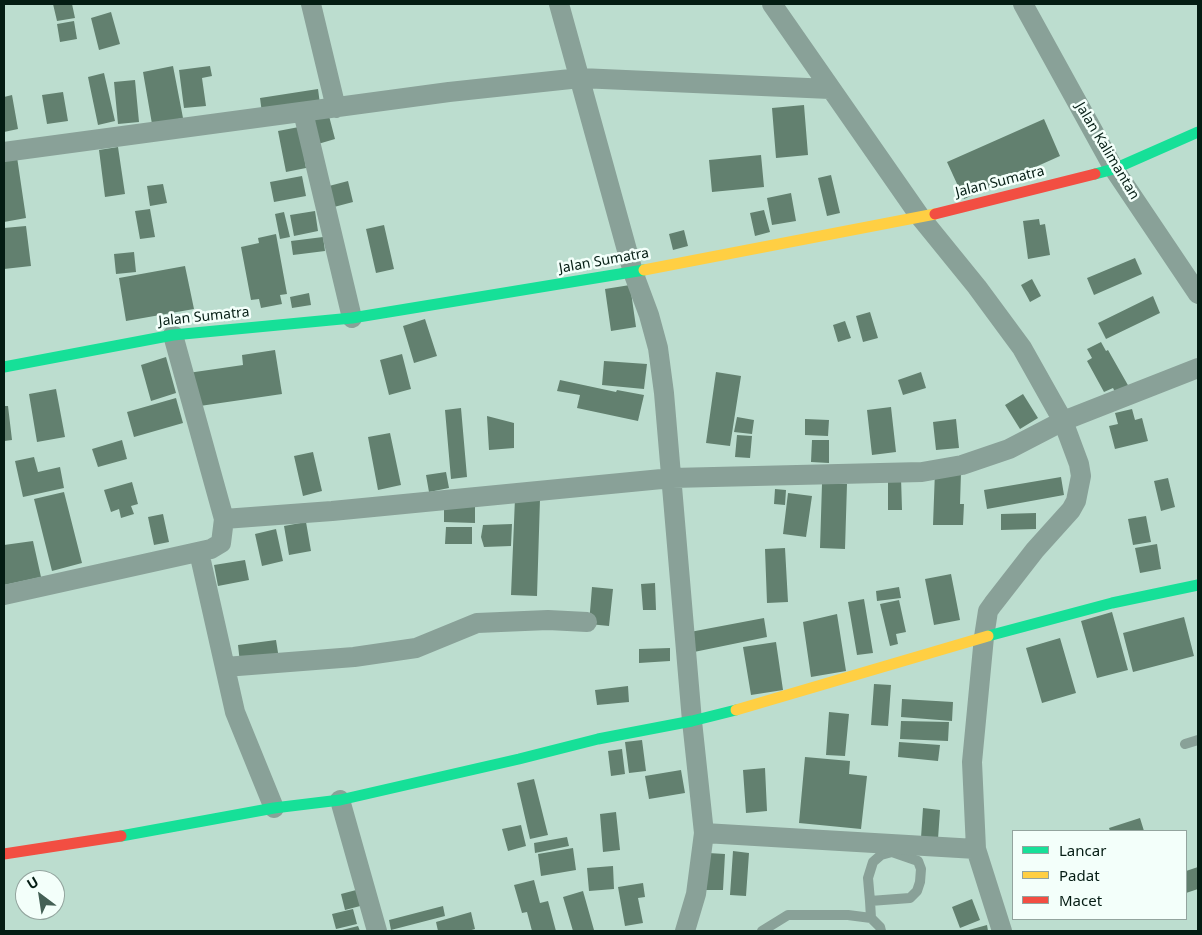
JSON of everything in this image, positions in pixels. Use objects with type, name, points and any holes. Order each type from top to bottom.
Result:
[{"type":"street","points":[[311,4],[336,108]]},
{"type":"street","points":[[559,4],[633,272],[649,315],[658,348],[672,478],[692,721],[704,833],[696,894],[685,931]]},
{"type":"street","points":[[772,4],[921,218],[978,287],[1022,348],[1063,421],[1079,464],[1081,476],[1076,501],[1071,510],[1034,550],[988,611],[972,762],[976,849],[1002,931]]},
{"type":"street","name":"Jalan Kalimantan","points":[[1023,4],[1114,169],[1198,294]]},
{"type":"street","points":[[4,152],[449,92],[580,78],[830,89]]},
{"type":"street","points":[[303,112],[352,318]]},
{"type":"street","name":"Jalan Sumatra","points":[[4,367],[173,335],[352,318],[633,272],[921,218],[1114,169],[1198,132]]},
{"type":"street","points":[[4,595],[199,552],[211,549],[221,543],[224,519],[173,335]]},
{"type":"street","points":[[224,519],[341,510],[672,478],[922,472],[962,465],[1008,449],[1063,421],[1198,368]]},
{"type":"street","points":[[199,552],[235,712],[274,808]]},
{"type":"street","points":[[4,854],[165,829],[274,808],[340,800],[598,739],[692,721],[984,637],[1112,603],[1198,586]]},
{"type":"street","points":[[225,667],[354,657],[416,648],[477,623],[548,620],[587,622]]},
{"type":"street","points":[[340,800],[377,931]]},
{"type":"street","points":[[704,833],[976,849]]},
{"type":"lane","points":[[1185,744],[1198,740]]},
{"type":"lane","points":[[870,901],[910,898],[917,891],[920,882],[921,869],[918,861],[892,852],[881,855],[873,862],[868,878],[871,918]]},
{"type":"lane","points":[[762,931],[788,915],[848,915],[871,918],[880,927],[880,931]]},
{"type":"building","points":[[53,4],[72,4],[75,18],[57,21]]},
{"type":"building","points":[[111,12],[120,44],[99,50],[91,18]]},
{"type":"building","points":[[74,21],[77,39],[60,42],[57,24]]},
{"type":"building","points":[[173,66],[183,118],[152,124],[143,72]]},
{"type":"building","points":[[210,66],[212,76],[202,78],[206,106],[184,108],[179,70]]},
{"type":"building","points":[[104,73],[115,121],[98,125],[88,77]]},
{"type":"building","points":[[135,80],[139,122],[118,124],[114,82]]},
{"type":"building","points":[[318,89],[320,104],[262,113],[260,98]]},
{"type":"building","points":[[63,92],[68,121],[47,124],[42,95]]},
{"type":"building","points":[[12,95],[18,129],[4,132],[4,97]]},
{"type":"building","points":[[804,105],[808,155],[776,158],[772,108]]},
{"type":"building","points":[[329,116],[335,139],[318,144],[312,120]]},
{"type":"building","points":[[1044,119],[1060,156],[964,199],[947,162]]},
{"type":"building","points":[[299,127],[306,168],[286,172],[278,131]]},
{"type":"building","points":[[118,147],[125,194],[105,197],[99,150]]},
{"type":"building","points":[[761,155],[764,187],[712,192],[709,160]]},
{"type":"building","points":[[17,157],[26,218],[4,222],[4,160]]},
{"type":"building","points":[[831,175],[840,213],[827,216],[818,178]]},
{"type":"building","points":[[302,176],[306,196],[274,202],[270,182]]},
{"type":"building","points":[[348,181],[353,202],[334,207],[329,186]]},
{"type":"building","points":[[163,184],[167,203],[150,206],[147,186]]},
{"type":"building","points":[[791,193],[796,221],[772,225],[767,198]]},
{"type":"building","points":[[150,209],[155,237],[140,239],[135,211]]},
{"type":"building","points":[[764,210],[770,232],[755,236],[750,213]]},
{"type":"building","points":[[315,211],[318,231],[294,236],[290,215]]},
{"type":"building","points":[[284,212],[290,237],[280,239],[275,214]]},
{"type":"building","points":[[1039,219],[1040,225],[1045,224],[1050,255],[1028,259],[1023,221]]},
{"type":"building","points":[[384,225],[394,269],[376,273],[366,229]]},
{"type":"building","points":[[26,226],[31,266],[4,269],[4,228]]},
{"type":"building","points":[[684,230],[688,246],[673,250],[669,234]]},
{"type":"building","points":[[276,234],[287,294],[280,295],[282,304],[261,308],[259,299],[251,300],[241,247],[259,243],[258,238]]},
{"type":"building","points":[[323,237],[325,251],[293,255],[291,241]]},
{"type":"building","points":[[134,252],[136,272],[116,274],[114,254]]},
{"type":"building","points":[[1135,258],[1142,274],[1094,295],[1087,278]]},
{"type":"building","points":[[185,266],[194,309],[126,321],[119,278]]},
{"type":"building","points":[[1032,279],[1041,296],[1030,302],[1021,285]]},
{"type":"building","points":[[630,285],[636,327],[611,331],[605,289]]},
{"type":"building","points":[[309,293],[311,305],[292,308],[290,297]]},
{"type":"building","points":[[1153,296],[1160,313],[1106,339],[1098,323]]},
{"type":"building","points":[[870,312],[878,338],[863,342],[856,316]]},
{"type":"building","points":[[425,319],[437,356],[414,363],[403,326]]},
{"type":"building","points":[[845,321],[851,338],[838,342],[833,325]]},
{"type":"building","points":[[1101,342],[1106,351],[1108,350],[1129,387],[1116,394],[1113,388],[1104,392],[1087,361],[1092,358],[1087,349]]},
{"type":"building","points":[[275,350],[282,394],[193,407],[188,373],[243,365],[242,355]]},
{"type":"building","points":[[402,354],[411,389],[389,395],[380,360]]},
{"type":"building","points":[[166,357],[176,393],[151,401],[141,365]]},
{"type":"building","points":[[604,361],[647,364],[644,389],[602,385]]},
{"type":"building","points":[[716,372],[741,376],[730,446],[706,443]]},
{"type":"building","points":[[921,372],[926,388],[903,395],[898,380]]},
{"type":"building","points":[[560,380],[616,392],[617,390],[644,395],[638,421],[577,408],[580,395],[557,391]]},
{"type":"building","points":[[56,389],[65,437],[37,442],[29,394]]},
{"type":"building","points":[[1023,394],[1038,418],[1020,429],[1005,405]]},
{"type":"building","points":[[176,398],[183,423],[134,437],[127,412]]},
{"type":"building","points":[[4,406],[8,406],[12,440],[4,441]]},
{"type":"building","points":[[891,407],[896,452],[872,455],[867,410]]},
{"type":"building","points":[[461,408],[467,477],[451,479],[445,410]]},
{"type":"building","points":[[1132,409],[1135,420],[1142,418],[1148,441],[1115,449],[1109,426],[1118,424],[1115,413]]},
{"type":"building","points":[[487,416],[514,423],[514,448],[489,450]]},
{"type":"building","points":[[737,417],[754,420],[752,434],[734,432]]},
{"type":"building","points":[[805,419],[829,420],[828,436],[805,435]]},
{"type":"building","points":[[956,419],[959,448],[936,450],[933,422]]},
{"type":"building","points":[[390,433],[401,485],[378,490],[368,437]]},
{"type":"building","points":[[737,435],[752,436],[750,458],[735,457]]},
{"type":"building","points":[[122,440],[127,459],[98,467],[92,449]]},
{"type":"building","points":[[812,440],[829,440],[829,463],[811,462]]},
{"type":"building","points":[[313,452],[322,491],[303,496],[294,456]]},
{"type":"building","points":[[34,457],[38,472],[60,467],[64,488],[23,497],[15,461]]},
{"type":"building","points":[[935,471],[961,472],[960,504],[964,504],[963,525],[933,525]]},
{"type":"building","points":[[446,472],[449,488],[429,492],[426,475]]},
{"type":"building","points":[[888,477],[901,477],[902,510],[888,510]]},
{"type":"building","points":[[1061,477],[1064,495],[987,509],[984,490]]},
{"type":"building","points":[[1168,478],[1175,507],[1161,511],[1154,481]]},
{"type":"building","points":[[132,482],[138,504],[131,506],[134,514],[121,518],[119,509],[111,512],[104,490]]},
{"type":"building","points":[[822,484],[847,484],[845,549],[820,548]]},
{"type":"building","points":[[775,489],[786,490],[785,505],[774,504]]},
{"type":"building","points":[[64,492],[82,563],[52,571],[34,499]]},
{"type":"building","points":[[788,493],[812,496],[806,537],[783,534]]},
{"type":"building","points":[[515,498],[540,499],[537,596],[511,595]]},
{"type":"building","points":[[444,505],[475,506],[475,523],[444,522]]},
{"type":"building","points":[[1036,513],[1036,529],[1001,530],[1001,514]]},
{"type":"building","points":[[163,514],[169,542],[154,545],[148,517]]},
{"type":"building","points":[[1146,516],[1151,542],[1133,545],[1128,519]]},
{"type":"building","points":[[306,522],[311,551],[289,555],[284,526]]},
{"type":"building","points":[[512,524],[511,546],[484,547],[481,537],[483,525]]},
{"type":"building","points":[[446,527],[472,527],[472,544],[445,544]]},
{"type":"building","points":[[276,529],[283,561],[262,566],[255,534]]},
{"type":"building","points":[[33,541],[41,577],[4,585],[4,545]]},
{"type":"building","points":[[1157,544],[1161,569],[1140,573],[1135,548]]},
{"type":"building","points":[[785,548],[788,602],[767,603],[765,549]]},
{"type":"building","points":[[245,560],[249,580],[218,586],[214,565]]},
{"type":"building","points":[[951,574],[960,620],[934,625],[925,579]]},
{"type":"building","points":[[655,583],[656,610],[643,610],[641,584]]},
{"type":"building","points":[[592,587],[613,589],[609,626],[589,624]]},
{"type":"building","points":[[899,587],[901,598],[877,601],[876,591]]},
{"type":"building","points":[[864,599],[873,653],[857,655],[848,602]]},
{"type":"building","points":[[899,600],[906,632],[896,634],[898,644],[890,646],[880,604]]},
{"type":"building","points":[[1112,612],[1128,670],[1097,678],[1081,621]]},
{"type":"building","points":[[837,614],[846,671],[811,677],[803,622]]},
{"type":"building","points":[[1184,617],[1194,656],[1133,672],[1123,633]]},
{"type":"building","points":[[764,618],[767,637],[694,652],[690,632]]},
{"type":"building","points":[[1060,638],[1076,693],[1042,703],[1026,648]]},
{"type":"building","points":[[276,640],[279,659],[240,663],[238,645]]},
{"type":"building","points":[[776,642],[783,690],[751,695],[743,647]]},
{"type":"building","points":[[670,648],[670,661],[639,663],[639,649]]},
{"type":"building","points":[[874,684],[891,685],[888,726],[871,725]]},
{"type":"building","points":[[628,686],[629,702],[597,705],[595,690]]},
{"type":"building","points":[[902,699],[953,702],[952,721],[901,717]]},
{"type":"building","points":[[829,712],[849,714],[845,756],[826,755]]},
{"type":"building","points":[[901,721],[949,722],[948,741],[900,739]]},
{"type":"building","points":[[642,740],[646,771],[629,773],[625,742]]},
{"type":"building","points":[[899,742],[940,745],[938,761],[898,757]]},
{"type":"building","points":[[622,749],[625,774],[611,776],[608,751]]},
{"type":"building","points":[[805,757],[850,761],[849,774],[867,776],[861,829],[799,823]]},
{"type":"building","points":[[765,768],[767,811],[746,813],[743,770]]},
{"type":"building","points":[[681,770],[685,793],[649,799],[645,776]]},
{"type":"building","points":[[534,779],[548,835],[530,839],[517,783]]},
{"type":"building","points":[[923,808],[940,810],[938,839],[921,838]]},
{"type":"building","points":[[616,812],[620,850],[603,852],[600,814]]},
{"type":"building","points":[[1140,818],[1144,830],[1110,830],[1109,828]]},
{"type":"building","points":[[521,825],[526,846],[508,851],[502,829]]},
{"type":"building","points":[[567,837],[569,846],[535,853],[534,843]]},
{"type":"building","points":[[573,848],[576,870],[541,876],[538,854]]},
{"type":"building","points":[[733,851],[749,853],[746,896],[730,895]]},
{"type":"building","points":[[708,853],[725,854],[723,890],[706,890]]},
{"type":"building","points":[[613,866],[614,889],[589,891],[587,868]]},
{"type":"building","points":[[1198,867],[1198,889],[1187,893],[1187,871]]},
{"type":"building","points":[[534,880],[540,903],[548,901],[556,931],[532,931],[527,912],[522,913],[514,885]]},
{"type":"building","points":[[643,883],[645,897],[638,898],[643,923],[625,926],[618,887]]},
{"type":"building","points":[[360,889],[364,905],[345,910],[341,894]]},
{"type":"building","points":[[583,891],[594,930],[573,931],[563,897]]},
{"type":"building","points":[[972,899],[980,920],[960,928],[952,907]]},
{"type":"building","points":[[443,906],[445,916],[391,930],[389,920]]},
{"type":"building","points":[[353,909],[357,924],[336,929],[332,914]]},
{"type":"building","points":[[471,912],[475,929],[468,931],[438,931],[436,922]]},
{"type":"building","points":[[987,925],[988,931],[965,931]]},
{"type":"building","points":[[358,926],[360,931],[338,931]]},
{"type":"traffic: fast","points":[[1095,174],[1114,169],[1198,132]]},
{"type":"traffic: fast","points":[[4,367],[173,335],[352,318],[644,270]]},
{"type":"traffic: fast","points":[[988,636],[1112,603],[1198,585]]},
{"type":"traffic: fast","points":[[121,836],[274,808],[340,800],[598,739],[692,721],[736,710]]},
{"type":"traffic: slow","points":[[644,270],[935,214]]},
{"type":"traffic: slow","points":[[736,710],[988,636]]},
{"type":"traffic: jam","points":[[935,214],[1095,174]]},
{"type":"traffic: jam","points":[[4,854],[121,836]]}]
